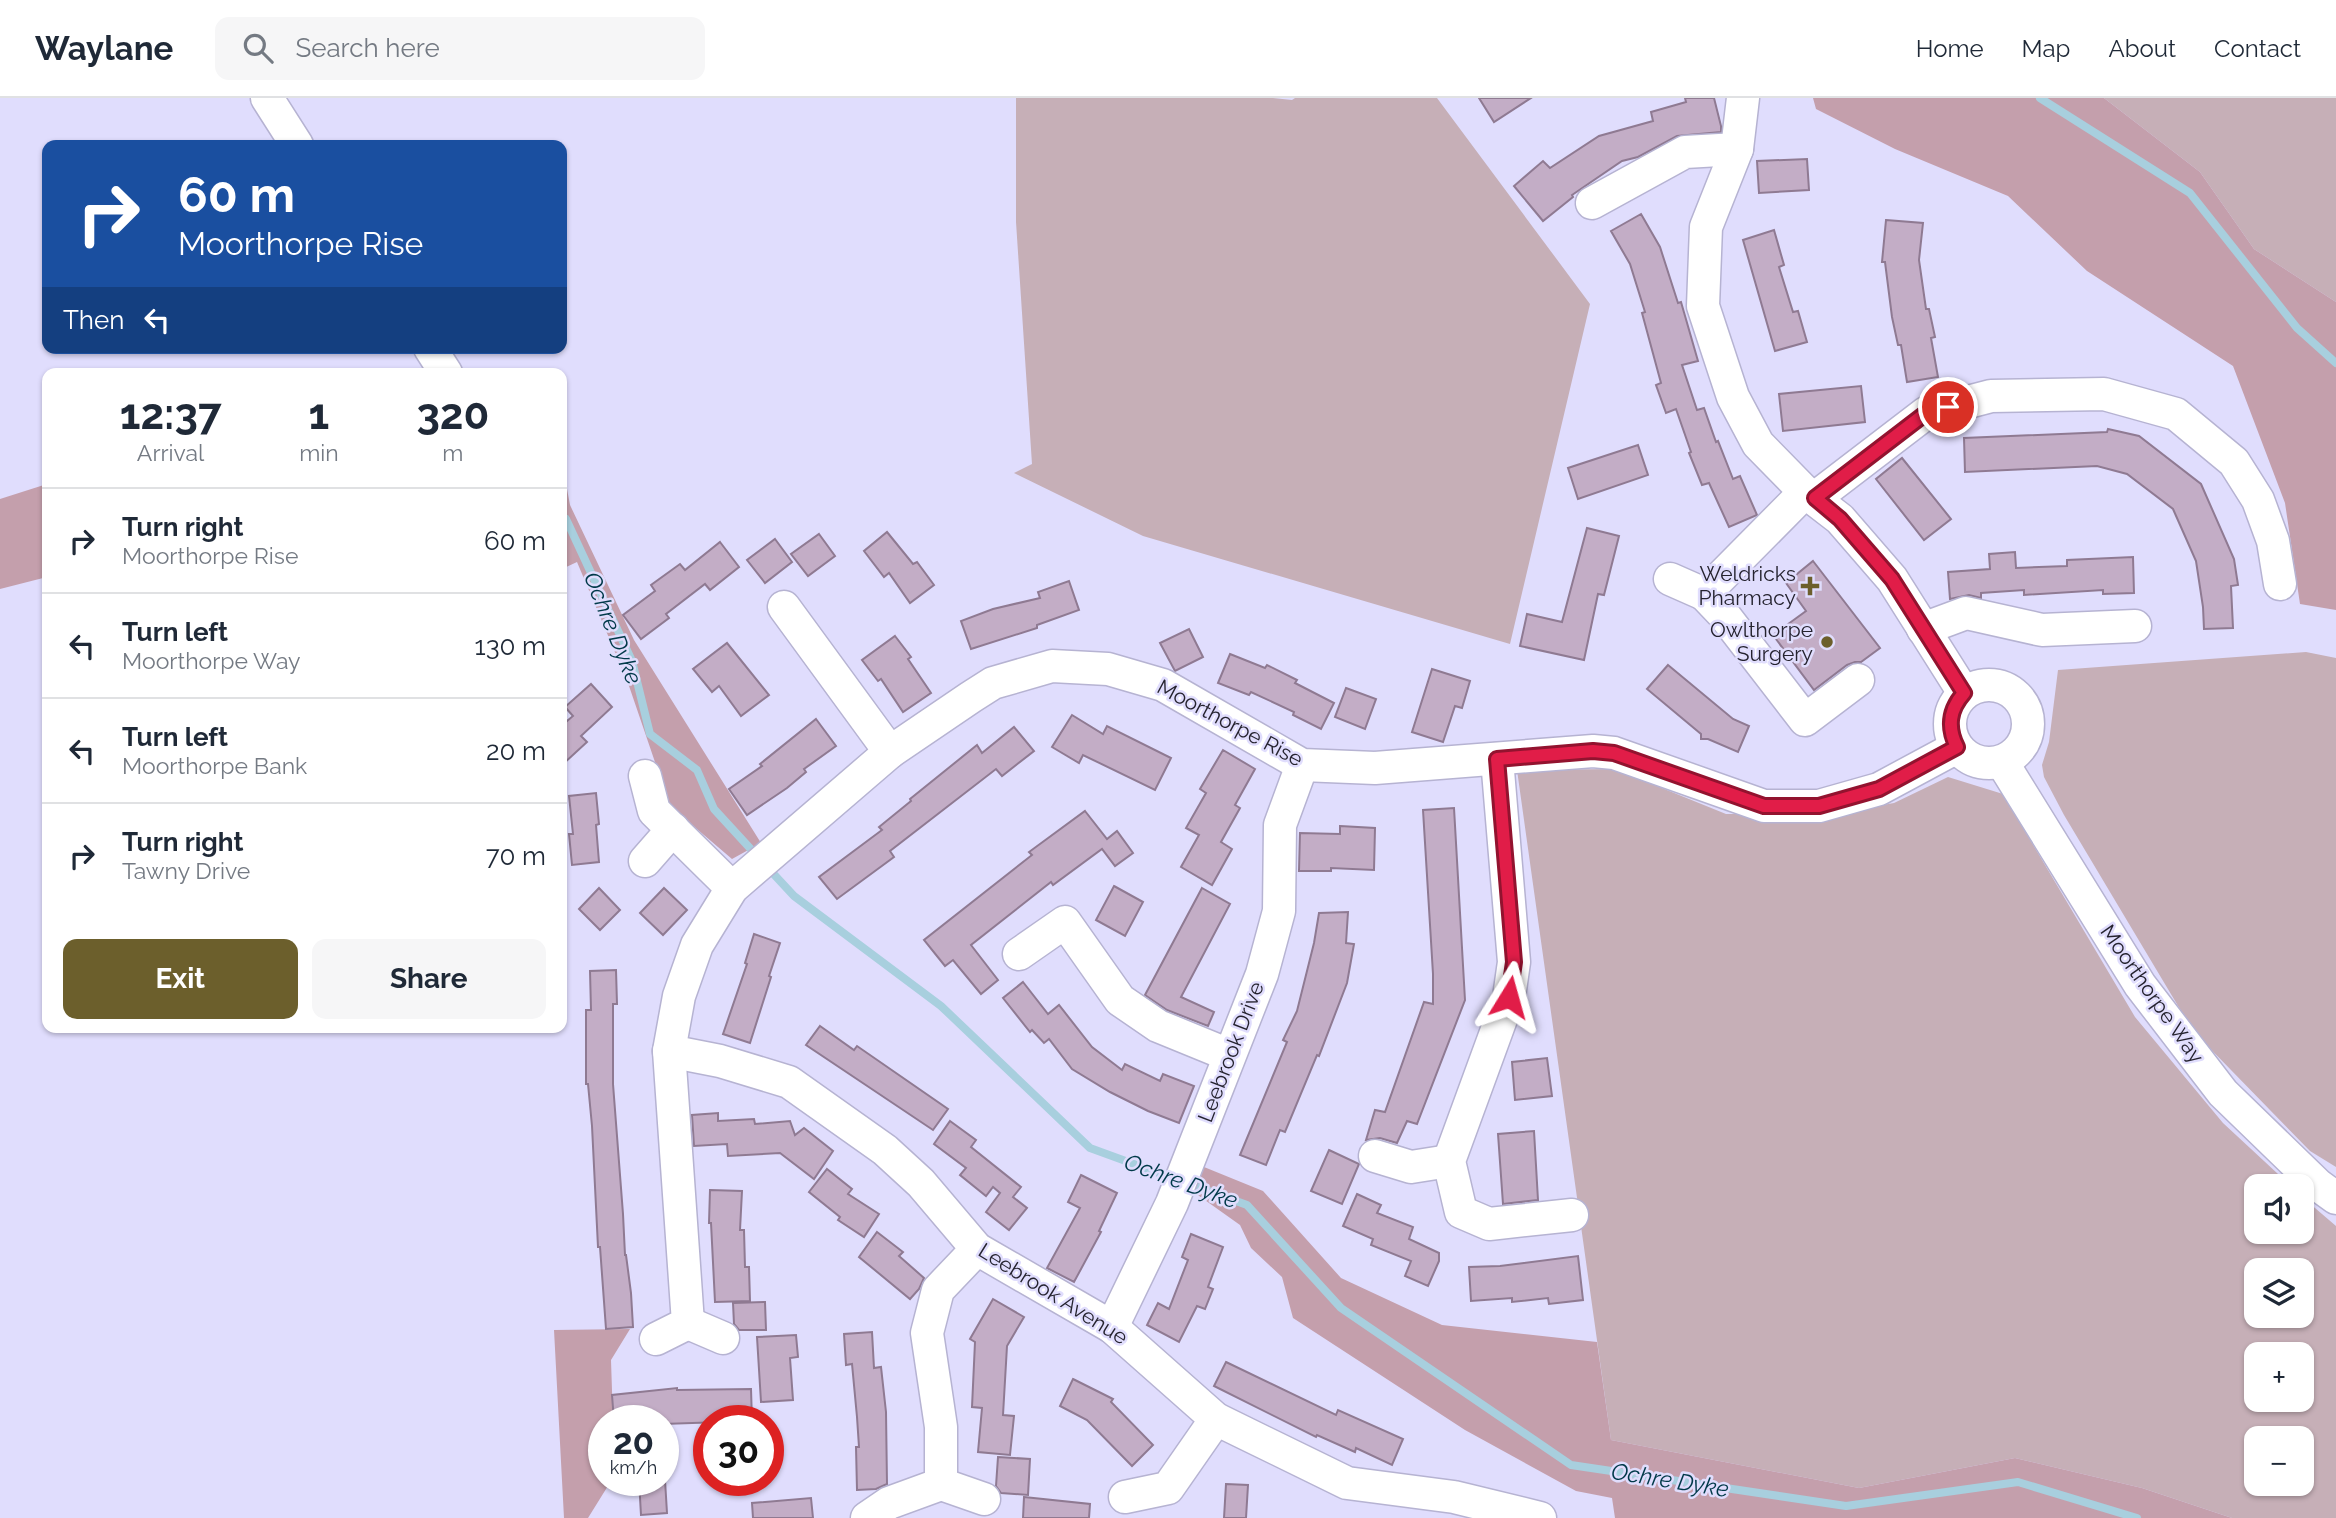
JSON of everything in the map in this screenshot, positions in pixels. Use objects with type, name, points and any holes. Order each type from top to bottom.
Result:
[{"type":"street","points":[[267,98],[294,140]]},
{"type":"street","points":[[1743,98],[1737,149],[1706,227],[1703,306],[1733,397],[1758,444],[1810,495],[1840,519],[1892,579],[1964,693]]},
{"type":"street","points":[[1592,203],[1685,152],[1737,149]]},
{"type":"street","points":[[1704,594],[1810,495],[1926,413],[1991,396],[2104,394],[2176,414],[2234,463],[2258,500],[2273,541],[2280,584]]},
{"type":"street","points":[[1670,579],[1704,594],[1724,615],[1805,720],[1858,680]]},
{"type":"street","points":[[784,607],[890,752]]},
{"type":"street","points":[[1923,629],[1966,613],[2042,630],[2135,626]]},
{"type":"street","name":"Moorthorpe Rise","points":[[688,1323],[669,1051],[679,996],[696,944],[737,884],[890,752],[993,682],[1052,666],[1108,669],[1163,685],[1303,765],[1375,768],[1593,751],[1614,753],[1764,806],[1819,806],[1879,789],[1957,747]]},
{"type":"street","points":[[1992,684],[2005,687],[2017,695],[2025,706],[2029,720],[2024,743],[2016,754],[2002,762],[1989,764],[1975,761],[1957,747],[1951,735],[1950,721],[1955,703],[1964,693],[1976,686],[1992,684]]},
{"type":"street","points":[[1497,759],[1514,962],[1509,997],[1449,1161],[1461,1212],[1489,1224],[1572,1215]]},
{"type":"street","name":"Moorthorpe Way","points":[[2002,762],[2140,985],[2198,1061],[2223,1093],[2318,1185],[2336,1198]]},
{"type":"street","name":"Leebrook Drive","points":[[1112,1327],[1172,1203],[1262,974],[1279,911],[1280,825],[1303,765]]},
{"type":"street","points":[[645,776],[654,811],[737,884]]},
{"type":"street","points":[[645,861],[673,829]]},
{"type":"street","points":[[1019,954],[1065,922],[1120,1000],[1158,1026],[1229,1055]]},
{"type":"street","name":"Leebrook Avenue","points":[[669,1051],[720,1061],[789,1082],[885,1150],[921,1184],[977,1249],[1112,1327],[1216,1419],[1347,1483],[1454,1497],[1540,1518]]},
{"type":"street","points":[[1375,1156],[1411,1167],[1449,1161]]},
{"type":"street","points":[[941,1484],[941,1427],[927,1333],[938,1290],[977,1249]]},
{"type":"street","points":[[656,1339],[688,1323],[723,1338]]},
{"type":"street","points":[[1125,1497],[1168,1488],[1216,1419]]},
{"type":"street","points":[[867,1518],[889,1503],[941,1484],[984,1499]]},
{"type":"shaded area","points":[[1016,98],[1437,98],[1590,304],[1510,644],[1143,536],[1014,473],[1032,464],[1016,222]]},
{"type":"shaded area","points":[[1813,98],[2104,98],[2200,172],[2254,249],[2336,302],[2336,610],[2300,604],[2285,503],[2233,366],[2087,271],[2008,196],[1895,149],[1816,109]]},
{"type":"shaded area","points":[[2104,98],[2336,98],[2336,302],[2254,249],[2200,172]]},
{"type":"shaded area","points":[[42,486],[42,578],[0,589],[0,499]]},
{"type":"shaded area","points":[[567,489],[570,505],[634,640],[761,843],[732,859],[670,806],[628,683],[577,562],[567,567]]},
{"type":"shaded area","points":[[2306,652],[2336,658],[2336,1167],[2310,1151],[2193,1031],[2064,815],[2044,777],[2042,765],[2049,742],[2058,670]]},
{"type":"shaded area","points":[[1615,769],[1726,814],[1831,814],[1894,803],[1948,777],[2003,794],[2135,1017],[2223,1123],[2278,1174],[2244,1174],[2244,1244],[2314,1244],[2314,1207],[2336,1226],[2336,1518],[2232,1518],[2142,1488],[2015,1458],[1859,1488],[1611,1440],[1517,770]]},
{"type":"shaded area","points":[[1204,1167],[1263,1191],[1341,1278],[1442,1325],[1597,1342],[1611,1440],[1859,1488],[2015,1458],[2142,1488],[2232,1518],[1615,1518],[1612,1498],[1576,1491],[1465,1430],[1293,1318],[1282,1277],[1251,1248],[1240,1225],[1195,1193]]},
{"type":"shaded area","points":[[630,1329],[611,1360],[612,1405],[588,1405],[588,1496],[602,1496],[588,1518],[564,1518],[554,1330]]},
{"type":"building","points":[[1479,98],[1531,98],[1494,122]]},
{"type":"building","points":[[1685,98],[1714,98],[1721,132],[1677,136],[1638,157],[1622,161],[1572,195],[1573,197],[1543,221],[1514,186],[1543,161],[1550,168],[1599,136],[1653,121],[1651,112],[1686,102]]},
{"type":"building","points":[[1807,159],[1809,190],[1759,193],[1757,161]]},
{"type":"building","points":[[1641,214],[1660,247],[1678,303],[1681,302],[1698,361],[1682,365],[1697,410],[1704,408],[1733,479],[1740,476],[1757,515],[1729,527],[1709,483],[1702,485],[1676,409],[1666,413],[1656,385],[1661,383],[1642,313],[1645,312],[1630,264],[1611,231]]},
{"type":"building","points":[[1886,220],[1923,223],[1919,260],[1926,309],[1929,309],[1935,337],[1931,338],[1938,377],[1907,382],[1901,345],[1898,345],[1892,317],[1885,262],[1882,262]]},
{"type":"building","points":[[1774,230],[1784,265],[1779,267],[1793,312],[1798,311],[1807,342],[1775,351],[1743,240]]},
{"type":"building","points":[[1861,386],[1865,422],[1783,431],[1779,394]]},
{"type":"building","points":[[2108,429],[2139,436],[2201,484],[2234,559],[2238,585],[2231,586],[2233,628],[2204,629],[2196,561],[2173,509],[2127,474],[2097,466],[1965,472],[1964,438],[2107,432]]},
{"type":"building","points":[[1638,445],[1648,475],[1578,499],[1568,468]]},
{"type":"building","points":[[1902,458],[1951,519],[1924,540],[1876,479]]},
{"type":"building","points":[[1587,528],[1619,536],[1604,595],[1598,594],[1584,660],[1520,646],[1527,614],[1562,622]]},
{"type":"building","points":[[887,532],[913,564],[917,562],[934,585],[910,603],[889,573],[884,577],[864,551]]},
{"type":"building","points":[[819,534],[835,556],[808,576],[791,554]]},
{"type":"building","points":[[775,539],[792,562],[765,583],[747,560]]},
{"type":"building","points":[[720,542],[739,567],[710,590],[705,584],[666,614],[669,618],[641,639],[623,615],[655,591],[651,585],[680,564],[685,570]]},
{"type":"building","points":[[2015,552],[2016,568],[2067,566],[2067,560],[2133,557],[2134,593],[2103,594],[2103,590],[2024,595],[2024,590],[1981,593],[1981,598],[1969,595],[1950,599],[1948,572],[1990,569],[1989,554]]},
{"type":"building","name":"Owlthorpe Surgery","points":[[1813,561],[1880,648],[1861,662],[1847,665],[1814,690],[1773,635],[1806,611],[1786,583]]},
{"type":"building","points":[[1069,581],[1079,610],[1037,625],[1037,628],[971,649],[961,621],[993,609],[1040,598],[1038,592]]},
{"type":"building","points":[[1189,629],[1203,657],[1175,671],[1160,643]]},
{"type":"building","points":[[895,636],[911,657],[908,659],[931,693],[903,712],[881,679],[878,681],[862,660]]},
{"type":"building","points":[[727,643],[769,695],[741,716],[719,686],[712,692],[693,669]]},
{"type":"building","points":[[1230,654],[1265,668],[1267,665],[1334,703],[1321,729],[1293,715],[1294,712],[1251,692],[1249,695],[1218,683]]},
{"type":"building","points":[[1668,665],[1733,719],[1749,726],[1738,752],[1708,739],[1701,739],[1701,734],[1647,689]]},
{"type":"building","points":[[1432,669],[1470,681],[1462,708],[1455,706],[1443,742],[1412,732]]},
{"type":"building","points":[[591,684],[612,707],[581,736],[587,742],[567,760],[567,721],[573,716],[567,705]]},
{"type":"building","points":[[1346,688],[1376,699],[1365,729],[1335,717]]},
{"type":"building","points":[[1072,715],[1103,734],[1107,726],[1171,758],[1155,790],[1083,755],[1079,763],[1052,747]]},
{"type":"building","points":[[816,719],[836,746],[804,769],[806,772],[787,788],[747,815],[729,789],[762,766],[760,764]]},
{"type":"building","points":[[1014,727],[1034,751],[1002,776],[996,769],[890,851],[894,857],[837,899],[819,877],[882,830],[879,827],[911,801],[910,799],[977,745],[982,753]]},
{"type":"building","points":[[1223,750],[1255,769],[1235,805],[1240,808],[1221,842],[1232,849],[1212,885],[1181,867],[1199,835],[1186,828],[1206,793],[1200,789]]},
{"type":"building","points":[[596,793],[599,862],[572,865],[569,834],[573,834],[569,796]]},
{"type":"building","points":[[1454,808],[1465,1000],[1417,1124],[1407,1121],[1397,1143],[1380,1138],[1366,1140],[1375,1110],[1385,1112],[1424,1002],[1433,1004],[1423,810]]},
{"type":"building","points":[[1085,811],[1107,839],[1117,831],[1133,853],[1115,866],[1102,849],[1053,885],[1051,882],[971,945],[998,980],[981,994],[953,960],[945,966],[924,940],[1032,855],[1029,852]]},
{"type":"building","points":[[1340,826],[1375,828],[1374,870],[1331,868],[1331,871],[1299,871],[1300,833],[1340,834]]},
{"type":"building","points":[[1114,886],[1143,902],[1125,936],[1096,920]]},
{"type":"building","points":[[599,888],[620,910],[600,930],[579,909]]},
{"type":"building","points":[[664,888],[687,910],[663,935],[640,913]]},
{"type":"building","points":[[1202,888],[1230,904],[1181,997],[1214,1012],[1208,1026],[1167,1010],[1145,995]]},
{"type":"building","points":[[1348,912],[1346,943],[1354,944],[1347,983],[1319,1056],[1317,1055],[1285,1132],[1280,1130],[1266,1165],[1240,1155],[1287,1042],[1283,1040],[1297,1011],[1319,913]]},
{"type":"building","points":[[754,934],[780,943],[750,1043],[723,1034],[747,964],[745,963]]},
{"type":"building","points":[[616,970],[617,1004],[613,1004],[613,1084],[633,1327],[606,1329],[598,1247],[592,1126],[586,1084],[586,1010],[591,1010],[590,971]]},
{"type":"building","points":[[1023,982],[1048,1014],[1059,1005],[1092,1047],[1122,1070],[1125,1064],[1160,1081],[1163,1074],[1194,1086],[1179,1123],[1110,1092],[1072,1069],[1049,1039],[1044,1043],[1032,1030],[1030,1032],[1003,998]]},
{"type":"building","points":[[820,1026],[854,1050],[857,1046],[948,1109],[933,1130],[806,1045]]},
{"type":"building","points":[[1547,1058],[1552,1096],[1515,1100],[1512,1062]]},
{"type":"building","points":[[718,1113],[718,1121],[754,1119],[755,1124],[790,1121],[795,1135],[804,1128],[833,1151],[814,1179],[780,1153],[728,1156],[727,1144],[694,1146],[692,1115]]},
{"type":"building","points":[[950,1121],[976,1140],[971,1147],[1021,1187],[1013,1197],[1027,1208],[1009,1230],[986,1212],[1000,1193],[993,1187],[986,1196],[960,1175],[966,1168],[934,1144]]},
{"type":"building","points":[[1534,1131],[1538,1200],[1503,1204],[1498,1134]]},
{"type":"building","points":[[1329,1150],[1359,1164],[1342,1204],[1311,1191]]},
{"type":"building","points":[[827,1169],[852,1189],[848,1194],[879,1214],[864,1237],[838,1220],[840,1217],[809,1192]]},
{"type":"building","points":[[1081,1175],[1117,1193],[1099,1231],[1101,1232],[1074,1282],[1047,1268],[1080,1208],[1068,1202]]},
{"type":"building","points":[[710,1190],[742,1191],[740,1230],[744,1230],[745,1267],[749,1267],[750,1301],[715,1302],[709,1223]]},
{"type":"building","points":[[1357,1194],[1381,1205],[1377,1213],[1413,1227],[1409,1239],[1439,1253],[1439,1261],[1428,1286],[1405,1276],[1411,1261],[1371,1245],[1373,1239],[1343,1226]]},
{"type":"building","points":[[877,1232],[903,1252],[899,1256],[924,1278],[910,1299],[859,1257]]},
{"type":"building","points":[[1191,1234],[1223,1247],[1208,1287],[1213,1289],[1205,1309],[1197,1306],[1179,1342],[1147,1325],[1158,1303],[1169,1309],[1188,1260],[1182,1257]]},
{"type":"building","points":[[1578,1256],[1583,1300],[1549,1304],[1548,1298],[1512,1302],[1512,1298],[1471,1301],[1469,1267],[1500,1266]]},
{"type":"building","points":[[993,1299],[1024,1317],[1007,1346],[1003,1415],[1014,1416],[1010,1455],[978,1452],[982,1408],[972,1407],[975,1342],[970,1339]]},
{"type":"building","points":[[765,1302],[766,1330],[739,1330],[734,1324],[733,1303]]},
{"type":"building","points":[[872,1332],[874,1368],[881,1367],[886,1412],[887,1484],[876,1489],[857,1490],[857,1417],[852,1364],[846,1365],[844,1334]]},
{"type":"building","points":[[796,1335],[798,1357],[790,1358],[793,1400],[761,1402],[757,1337]]},
{"type":"building","points":[[1226,1362],[1336,1415],[1338,1410],[1403,1439],[1392,1465],[1356,1448],[1355,1452],[1317,1435],[1316,1437],[1214,1386]]},
{"type":"building","points":[[1073,1379],[1113,1399],[1111,1402],[1153,1445],[1132,1466],[1087,1420],[1060,1406]]},
{"type":"building","points":[[677,1388],[751,1389],[752,1405],[693,1405],[693,1423],[679,1423],[679,1405],[613,1405],[612,1395]]},
{"type":"building","points":[[998,1457],[1030,1459],[1028,1495],[1001,1493],[996,1486]]},
{"type":"building","points":[[1226,1484],[1248,1485],[1246,1518],[1224,1518]]},
{"type":"building","points":[[640,1496],[666,1496],[667,1513],[641,1515]]},
{"type":"building","points":[[1024,1497],[1090,1504],[1089,1518],[1023,1518]]},
{"type":"building","points":[[811,1498],[813,1518],[753,1518],[752,1503]]},
{"type":"waterway","points":[[2040,98],[2190,193],[2297,328],[2336,363]]},
{"type":"waterway","name":"Ochre Dyke","points":[[567,521],[632,661],[650,734],[697,770],[714,809],[759,858]]},
{"type":"waterway","name":"Ochre Dyke","points":[[768,868],[794,896],[941,1006],[1090,1148],[1175,1179]]},
{"type":"waterway","name":"Ochre Dyke","points":[[1187,1183],[1247,1205],[1341,1308],[1571,1465],[1846,1506],[2018,1482],[2137,1518]]},
{"type":"place","name":"Weldricks Pharmacy","points":[[1810,586]]},
{"type":"place","name":"Owlthorpe Surgery","points":[[1827,642]]},
{"type":"route","points":[[1509,997],[1514,962],[1497,759],[1593,751],[1614,753],[1764,806],[1819,806],[1879,789],[1957,747],[1951,735],[1950,721],[1955,703],[1964,693],[1892,579],[1840,519],[1815,498],[1926,413],[1948,407]]}]
